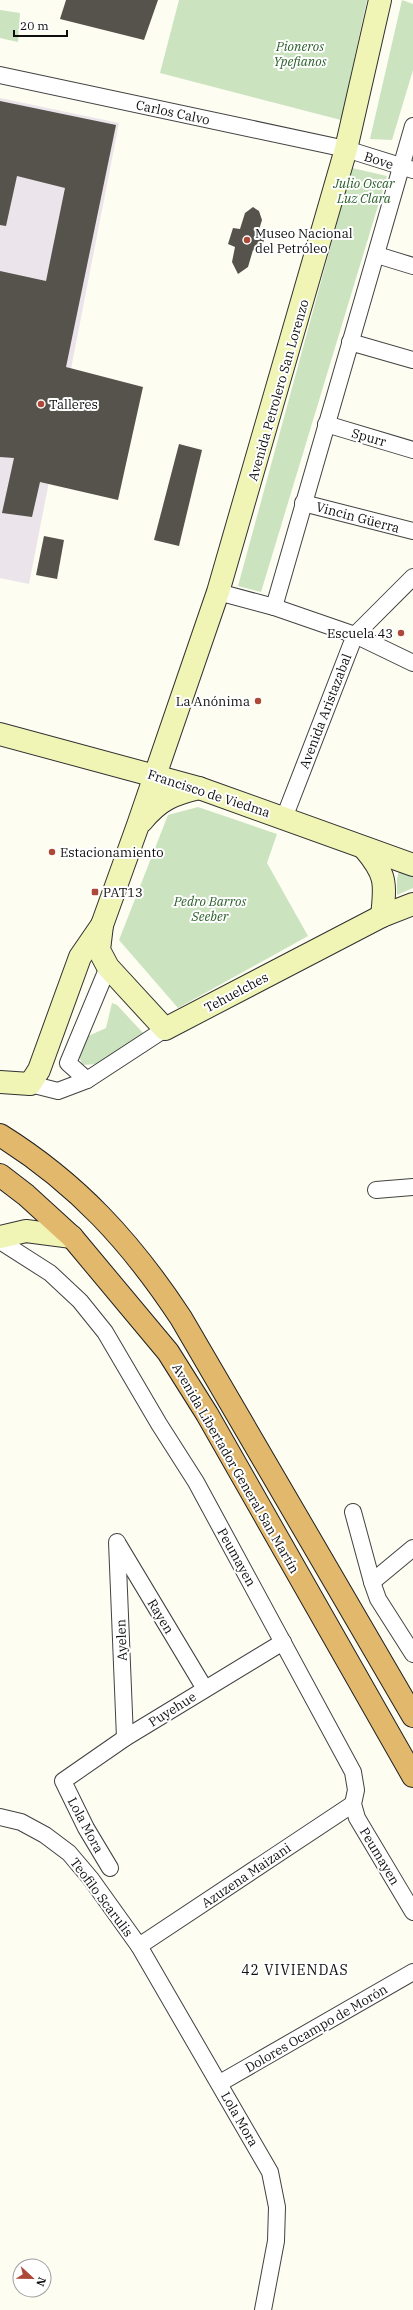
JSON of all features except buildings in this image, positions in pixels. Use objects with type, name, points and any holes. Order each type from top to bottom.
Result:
[{"type":"highway","points":[[0,1135],[27,1152],[84,1198],[142,1261],[157,1281],[181,1318],[413,1716]]},
{"type":"highway","name":"Avenida Libertador General San Martín","points":[[0,1175],[26,1195],[72,1237],[168,1352],[207,1414],[413,1776]]},
{"type":"main road","name":"Avenida Petrolero San Lorenzo","points":[[102,925],[218,592],[250,487],[346,149],[380,0]]},
{"type":"main road","name":"Francisco de Viedma","points":[[0,734],[199,788],[413,865]]},
{"type":"main road","points":[[138,825],[154,806],[175,794],[199,788]]},
{"type":"main road","points":[[364,848],[379,866],[385,889],[382,916]]},
{"type":"main road","name":"Tehuelches","points":[[165,1029],[382,916],[413,904]]},
{"type":"main road","points":[[102,925],[99,950],[108,967],[165,1029]]},
{"type":"main road","points":[[0,1082],[30,1084],[40,1070],[80,957],[102,925]]},
{"type":"main road","points":[[0,1238],[26,1231],[72,1237]]},
{"type":"street","name":"Carlos Calvo","points":[[0,75],[346,149]]},
{"type":"street","points":[[274,607],[350,342],[377,255],[407,168],[413,126]]},
{"type":"street","name":"Bove","points":[[346,149],[407,168]]},
{"type":"street","points":[[377,255],[413,266]]},
{"type":"street","points":[[350,342],[413,360]]},
{"type":"street","name":"Spurr","points":[[326,424],[413,450]]},
{"type":"street","name":"Vincin Güerra","points":[[303,503],[413,531]]},
{"type":"street","name":"Avenida Aristazabal","points":[[284,818],[355,634],[413,577]]},
{"type":"street","points":[[218,592],[274,607],[355,634],[413,663]]},
{"type":"street","points":[[87,1080],[68,1063],[108,967]]},
{"type":"street","name":"Tehuelches","points":[[30,1084],[58,1091],[87,1080],[165,1029]]},
{"type":"street","points":[[376,1190],[413,1188]]},
{"type":"street","name":"Peumayen","points":[[0,1241],[50,1273],[80,1301],[105,1332],[159,1424],[196,1482],[353,1772],[356,1790],[353,1804],[357,1818],[413,1912]]},
{"type":"street","points":[[353,1512],[378,1599],[413,1654]]},
{"type":"street","name":"Rayen","points":[[117,1542],[205,1689]]},
{"type":"street","name":"Ayelen","points":[[117,1542],[125,1738]]},
{"type":"street","points":[[372,1582],[413,1548]]},
{"type":"street","name":"Puyehue","points":[[63,1781],[125,1738],[283,1642]]},
{"type":"street","name":"Lola Mora","points":[[63,1781],[86,1828],[110,1868]]},
{"type":"street","name":"Azuzena Maizani","points":[[139,1946],[353,1804]]},
{"type":"street","name":"Teofilo Scarulis","points":[[0,1817],[21,1822],[45,1835],[68,1853],[91,1879],[139,1946]]},
{"type":"street","name":"Lola Mora","points":[[139,1946],[220,2083],[270,2172],[277,2207],[276,2241],[264,2310]]},
{"type":"street","name":"Dolores Ocampo de Morón","points":[[220,2083],[413,1972]]},
{"type":"shaded area","points":[[0,98],[119,123],[29,584],[0,578]]},
{"type":"green space","name":"Pioneros Ypefianos","points":[[179,0],[367,0],[341,120],[160,73]]},
{"type":"green space","points":[[402,0],[413,4],[413,70],[392,140],[370,139]]},
{"type":"green space","points":[[0,10],[20,13],[18,42],[0,38]]},
{"type":"green space","name":"Julio Oscar Luz Clara","points":[[352,168],[387,176],[261,592],[238,586]]},
{"type":"green space","name":"Pedro Barros Seeber","points":[[198,807],[277,834],[267,863],[308,936],[178,1008],[119,940],[168,815]]},
{"type":"green space","points":[[402,858],[413,862],[413,888],[397,895],[397,879]]},
{"type":"green space","points":[[112,1003],[117,1005],[144,1034],[97,1064],[82,1065],[78,1052],[86,1037],[106,1028]]},
{"type":"place","name":"Museo Nacional del Petróleo","points":[[247,240]]},
{"type":"place","name":"Talleres","points":[[41,404]]},
{"type":"place","name":"Escuela 43","points":[[401,633]]},
{"type":"place","name":"La Anónima","points":[[258,701]]},
{"type":"place","name":"Estacionamiento","points":[[52,852]]},
{"type":"place","name":"PAT13","points":[[95,892]]},
{"type":"district","name":"42 VIVIENDAS","points":[[295,1970]]}]
